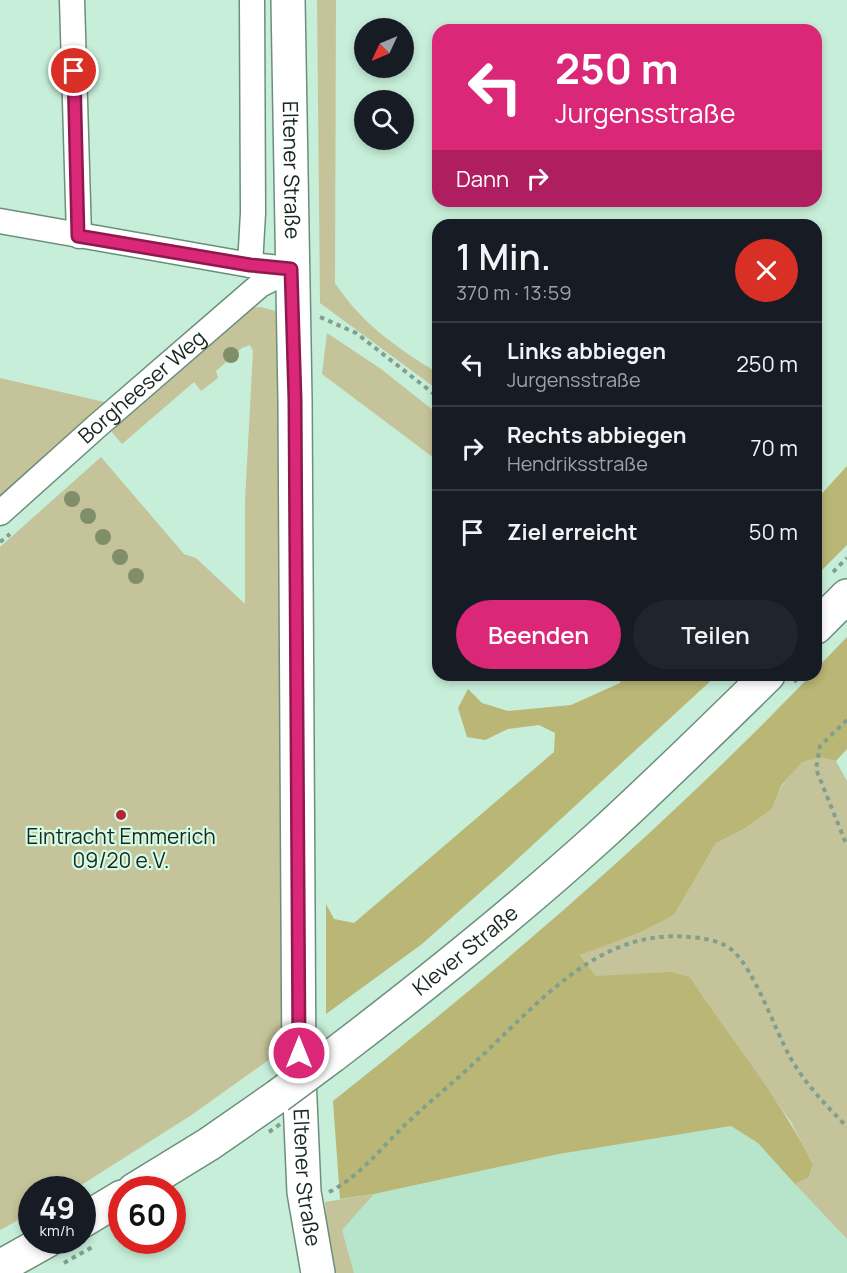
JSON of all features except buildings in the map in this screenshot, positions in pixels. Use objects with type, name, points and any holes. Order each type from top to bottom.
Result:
[{"type":"main road","name":"Eltener Straße","points":[[288,0],[293,307],[299,1077],[304,1192],[318,1273]]},
{"type":"main road","points":[[822,621],[847,596]]},
{"type":"main road","name":"Klever Straße","points":[[157,1176],[209,1144],[278,1096],[482,938],[583,851],[681,761],[762,681]]},
{"type":"main road","points":[[96,1227],[108,1213]]},
{"type":"main road","points":[[0,1267],[52,1254]]},
{"type":"street","points":[[72,0],[78,236]]},
{"type":"street","name":"Eltener Straße","points":[[250,265],[253,190],[252,0]]},
{"type":"street","points":[[0,221],[250,265],[291,269]]},
{"type":"street","name":"Borgheeser Weg","points":[[0,513],[260,285],[291,269]]},
{"type":"path","points":[[293,307],[313,313],[356,333],[432,393]]},
{"type":"path","points":[[847,720],[820,746],[816,769],[847,846]]},
{"type":"path","points":[[328,1193],[351,1179],[397,1133],[562,980],[618,947],[653,936],[706,938],[729,947],[739,956],[790,1058],[810,1087],[847,1127]]},
{"type":"shaded area","points":[[317,0],[336,0],[335,283],[345,298],[381,334],[432,369],[432,386],[320,303]]},
{"type":"shaded area","name":"Eintracht Emmerich 09/20 e.V.","points":[[260,307],[276,311],[280,320],[287,1047],[190,1116],[95,1176],[18,1176],[18,1220],[0,1230],[0,547],[101,457],[184,554],[196,558],[245,604],[245,501],[253,351],[250,345],[242,348],[216,371],[218,378],[201,391],[194,382],[122,444],[111,431],[250,308]]},
{"type":"shaded area","points":[[327,333],[381,369],[432,409],[432,456],[322,374]]},
{"type":"shaded area","points":[[0,378],[109,403],[0,503]]},
{"type":"shaded area","points":[[847,466],[847,545],[822,570],[822,493]]},
{"type":"shaded area","points":[[847,637],[847,749],[836,761],[819,757],[802,762],[781,786],[772,809],[744,829],[716,843],[674,915],[638,933],[580,955],[596,976],[671,972],[690,977],[770,1092],[800,1140],[813,1165],[808,1178],[795,1184],[758,1143],[731,1126],[559,1154],[374,1194],[340,1199],[333,1101],[519,949],[639,843],[805,681],[822,681],[822,663]]},
{"type":"shaded area","points":[[621,681],[710,681],[422,944],[326,1014],[326,904],[334,919],[354,923],[554,752],[555,733],[539,725],[508,729],[485,740],[467,737],[458,708],[468,689],[482,703],[508,711],[571,705]]},
{"type":"shaded area","points":[[819,757],[836,761],[847,781],[847,1239],[795,1184],[808,1178],[813,1165],[791,1122],[690,977],[596,976],[580,955],[674,915],[716,843],[744,829],[772,809],[781,787],[802,761]]},
{"type":"shaded area","points":[[731,1126],[758,1143],[847,1239],[847,1273],[354,1273],[341,1230],[374,1194],[559,1154]]},
{"type":"shaded area","points":[[374,1194],[342,1230],[354,1273],[333,1273],[328,1245],[325,1202]]},
{"type":"place","name":"Eintracht Emmerich 09/20 e.V.","points":[[121,815]]},
{"type":"route","points":[[74,71],[78,236],[250,265],[291,269],[295,400],[299,1053]]}]
